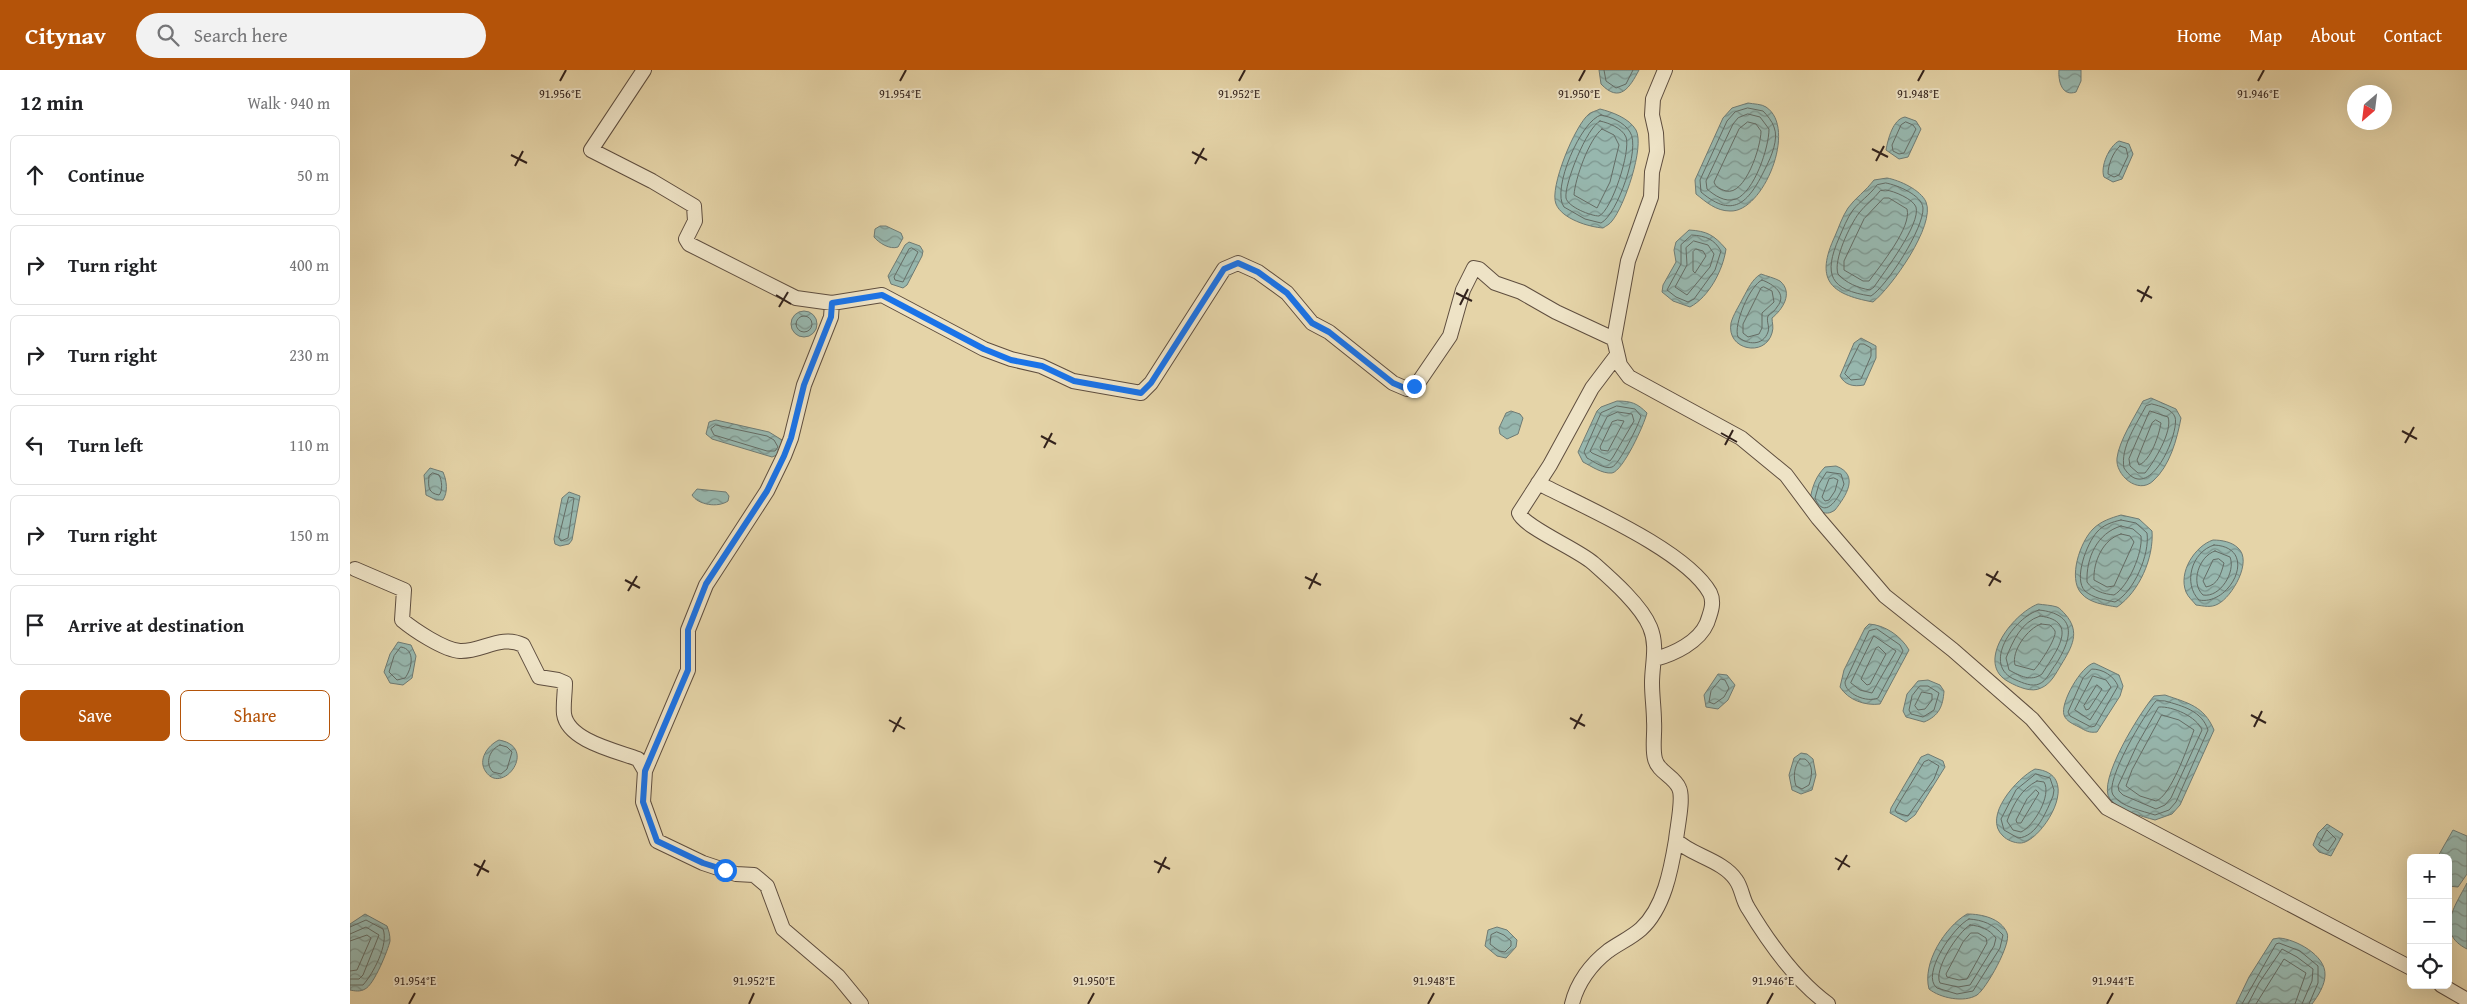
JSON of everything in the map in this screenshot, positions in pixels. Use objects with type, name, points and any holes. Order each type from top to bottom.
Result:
[{"type":"street","points":[[644,70],[591,150],[652,181],[694,206],[695,220],[686,239],[689,244],[796,298],[832,303],[882,295],[984,349],[1011,360],[1042,366],[1074,381],[1141,393],[1151,383],[1224,269],[1238,263],[1258,272],[1287,293],[1312,323],[1329,332],[1393,383],[1407,389],[1420,380],[1450,336],[1463,290],[1474,268],[1479,269],[1495,283],[1521,292],[1556,312],[1614,339]]},
{"type":"street","points":[[1665,70],[1653,99],[1652,115],[1656,133],[1657,152],[1652,172],[1651,197],[1628,262],[1614,339],[1620,366],[1628,378],[1741,438],[1786,475],[1818,518],[1885,596],[1953,650],[2032,719],[2107,808],[2407,966]]},
{"type":"street","points":[[832,303],[831,317],[804,385],[791,438],[784,456],[767,491],[706,584],[688,630],[688,670],[645,771],[643,802],[657,841],[703,863],[736,874],[754,874],[767,886],[783,929],[838,976],[861,1004]]},
{"type":"street","points":[[1572,1004],[1576,988],[1589,971],[1606,952],[1641,929],[1657,908],[1663,895],[1676,840],[1680,798],[1679,788],[1663,772],[1655,759],[1652,682],[1656,659],[1650,626],[1634,601],[1592,562],[1521,519],[1518,513],[1550,466],[1592,388],[1617,355]]},
{"type":"street","points":[[1538,482],[1655,545],[1684,564],[1711,595],[1712,610],[1704,630],[1686,645],[1667,656],[1656,659]]},
{"type":"street","points":[[355,569],[404,590],[402,620],[447,647],[460,651],[511,640],[523,645],[539,677],[565,683],[564,716],[572,730],[584,739],[638,759],[645,771]]},
{"type":"street","points":[[1676,840],[1710,859],[1733,876],[1747,908],[1782,957],[1798,977],[1828,1004]]},
{"type":"street","points":[[2447,989],[2467,1000]]},
{"type":"water","points":[[1599,70],[1639,70],[1624,91],[1614,93],[1601,84]]},
{"type":"water","points":[[2059,70],[2081,70],[2081,81],[2076,92],[2071,93],[2064,90],[2059,79]]},
{"type":"water","points":[[1748,103],[1766,107],[1775,118],[1779,132],[1777,150],[1772,168],[1764,185],[1754,199],[1742,208],[1725,211],[1711,206],[1696,194],[1695,180],[1723,118],[1732,108]]},
{"type":"water","points":[[1600,109],[1615,114],[1629,122],[1636,130],[1638,138],[1636,163],[1627,191],[1617,214],[1603,228],[1584,224],[1564,214],[1556,204],[1555,196],[1560,171],[1577,130],[1589,114]]},
{"type":"water","points":[[1905,117],[1916,121],[1921,129],[1908,157],[1899,159],[1886,150],[1894,125]]},
{"type":"water","points":[[2119,141],[2129,144],[2133,154],[2122,179],[2113,182],[2104,177],[2103,168],[2109,152]]},
{"type":"water","points":[[1887,178],[1903,183],[1919,193],[1926,202],[1927,212],[1924,225],[1910,255],[1890,284],[1873,302],[1858,299],[1836,289],[1830,282],[1826,263],[1842,218],[1848,208],[1874,180]]},
{"type":"water","points":[[880,226],[886,226],[901,233],[903,238],[898,247],[892,248],[879,242],[874,237],[875,229]]},
{"type":"water","points":[[1689,230],[1701,231],[1710,235],[1718,240],[1726,249],[1722,266],[1714,282],[1703,297],[1690,307],[1673,301],[1662,292],[1663,285],[1676,262],[1674,250],[1676,242]]},
{"type":"water","points":[[909,242],[920,246],[923,251],[907,285],[903,288],[891,284],[888,276],[905,245]]},
{"type":"water","points":[[1761,274],[1780,281],[1786,291],[1786,296],[1783,306],[1772,318],[1773,331],[1768,341],[1762,346],[1747,348],[1740,345],[1734,339],[1731,332],[1731,323],[1750,284]]},
{"type":"water","points":[[804,311],[813,315],[817,324],[813,333],[804,337],[795,333],[791,324],[795,315]]},
{"type":"water","points":[[1861,338],[1876,346],[1876,358],[1864,385],[1856,386],[1847,383],[1840,376],[1854,343]]},
{"type":"water","points":[[2151,398],[2176,409],[2181,418],[2175,443],[2164,468],[2153,481],[2141,486],[2134,484],[2124,476],[2117,464],[2117,458],[2124,436],[2143,401]]},
{"type":"water","points":[[1617,401],[1634,403],[1647,413],[1638,437],[1622,464],[1617,470],[1608,473],[1583,462],[1578,452],[1597,411],[1601,407]]},
{"type":"water","points":[[1511,411],[1520,414],[1523,418],[1518,434],[1507,439],[1500,434],[1499,428],[1506,413]]},
{"type":"water","points":[[716,420],[769,432],[782,440],[784,446],[777,455],[772,457],[712,439],[706,434],[709,422]]},
{"type":"water","points":[[1836,466],[1848,475],[1849,486],[1835,510],[1824,513],[1810,500],[1812,491],[1822,470],[1825,467]]},
{"type":"water","points":[[430,468],[443,472],[446,494],[443,500],[436,500],[426,495],[424,475]]},
{"type":"water","points":[[697,489],[726,492],[729,496],[728,501],[714,505],[703,503],[692,495]]},
{"type":"water","points":[[569,492],[580,496],[572,540],[569,544],[560,546],[555,544],[554,539],[562,498]]},
{"type":"water","points":[[2121,515],[2139,519],[2152,531],[2152,541],[2144,574],[2132,593],[2117,607],[2098,603],[2084,596],[2077,586],[2076,570],[2080,551],[2088,535],[2096,526]]},
{"type":"water","points":[[2213,540],[2227,542],[2238,548],[2242,554],[2242,570],[2234,587],[2218,604],[2213,606],[2196,605],[2186,592],[2184,576],[2186,568],[2194,554],[2206,543]]},
{"type":"water","points":[[2038,604],[2055,606],[2061,610],[2070,621],[2074,633],[2069,652],[2055,675],[2045,686],[2029,690],[2009,682],[1999,674],[1995,664],[1996,652],[2008,628],[2028,609]]},
{"type":"water","points":[[1869,624],[1892,632],[1902,640],[1909,650],[1880,704],[1869,704],[1852,699],[1840,687],[1844,670],[1865,628]]},
{"type":"water","points":[[398,642],[411,645],[416,656],[412,678],[403,685],[390,683],[384,672],[390,654]]},
{"type":"water","points":[[2094,663],[2119,675],[2123,686],[2120,696],[2097,732],[2086,731],[2068,721],[2064,715],[2068,694],[2083,671]]},
{"type":"water","points":[[1718,674],[1727,675],[1735,685],[1728,700],[1718,709],[1706,707],[1704,695]]},
{"type":"water","points":[[1928,680],[1940,685],[1944,691],[1943,701],[1937,714],[1924,722],[1906,717],[1903,711],[1907,694],[1918,681]]},
{"type":"water","points":[[2165,695],[2188,703],[2200,710],[2214,730],[2180,805],[2172,814],[2155,820],[2119,807],[2110,799],[2107,790],[2114,763],[2140,716],[2154,696]]},
{"type":"water","points":[[499,740],[511,744],[516,751],[517,760],[514,768],[508,774],[501,778],[493,778],[486,772],[483,758],[491,745]]},
{"type":"water","points":[[1801,753],[1807,754],[1813,759],[1816,775],[1812,790],[1801,794],[1792,790],[1789,775],[1794,758]]},
{"type":"water","points":[[1928,754],[1943,761],[1945,767],[1915,815],[1906,822],[1890,813],[1891,808],[1921,757]]},
{"type":"water","points":[[2035,769],[2050,774],[2057,783],[2058,795],[2054,808],[2038,833],[2020,843],[2013,842],[2006,839],[1998,828],[1999,809],[2011,789]]},
{"type":"water","points":[[2327,824],[2343,834],[2331,856],[2319,852],[2313,845],[2318,833]]},
{"type":"water","points":[[2453,830],[2467,836],[2467,874],[2458,887],[2452,886],[2452,854],[2439,854]]},
{"type":"water","points":[[2467,883],[2467,949],[2457,943],[2452,935],[2452,913]]},
{"type":"water","points":[[365,914],[387,926],[390,941],[384,959],[369,986],[359,991],[354,991],[350,990],[350,924]]},
{"type":"water","points":[[1967,914],[1984,916],[2000,924],[2007,933],[2006,946],[1992,975],[1977,995],[1966,999],[1959,999],[1939,995],[1929,989],[1929,968],[1932,957],[1943,937]]},
{"type":"water","points":[[1497,927],[1507,930],[1517,940],[1516,947],[1506,958],[1497,956],[1485,946],[1488,930]]},
{"type":"water","points":[[2279,938],[2301,945],[2320,961],[2324,968],[2325,979],[2317,998],[2312,1004],[2236,1004],[2249,977],[2273,939]]},
{"type":"route","points":[[725,870],[703,863],[657,841],[643,802],[645,771],[688,670],[688,630],[706,584],[749,515],[767,491],[784,456],[791,438],[798,404],[813,358],[831,317],[832,303],[882,295],[984,349],[1011,360],[1042,366],[1074,381],[1141,393],[1151,383],[1224,269],[1231,264],[1238,263],[1248,265],[1287,293],[1312,323],[1329,332],[1400,388],[1407,389],[1414,386]]}]
